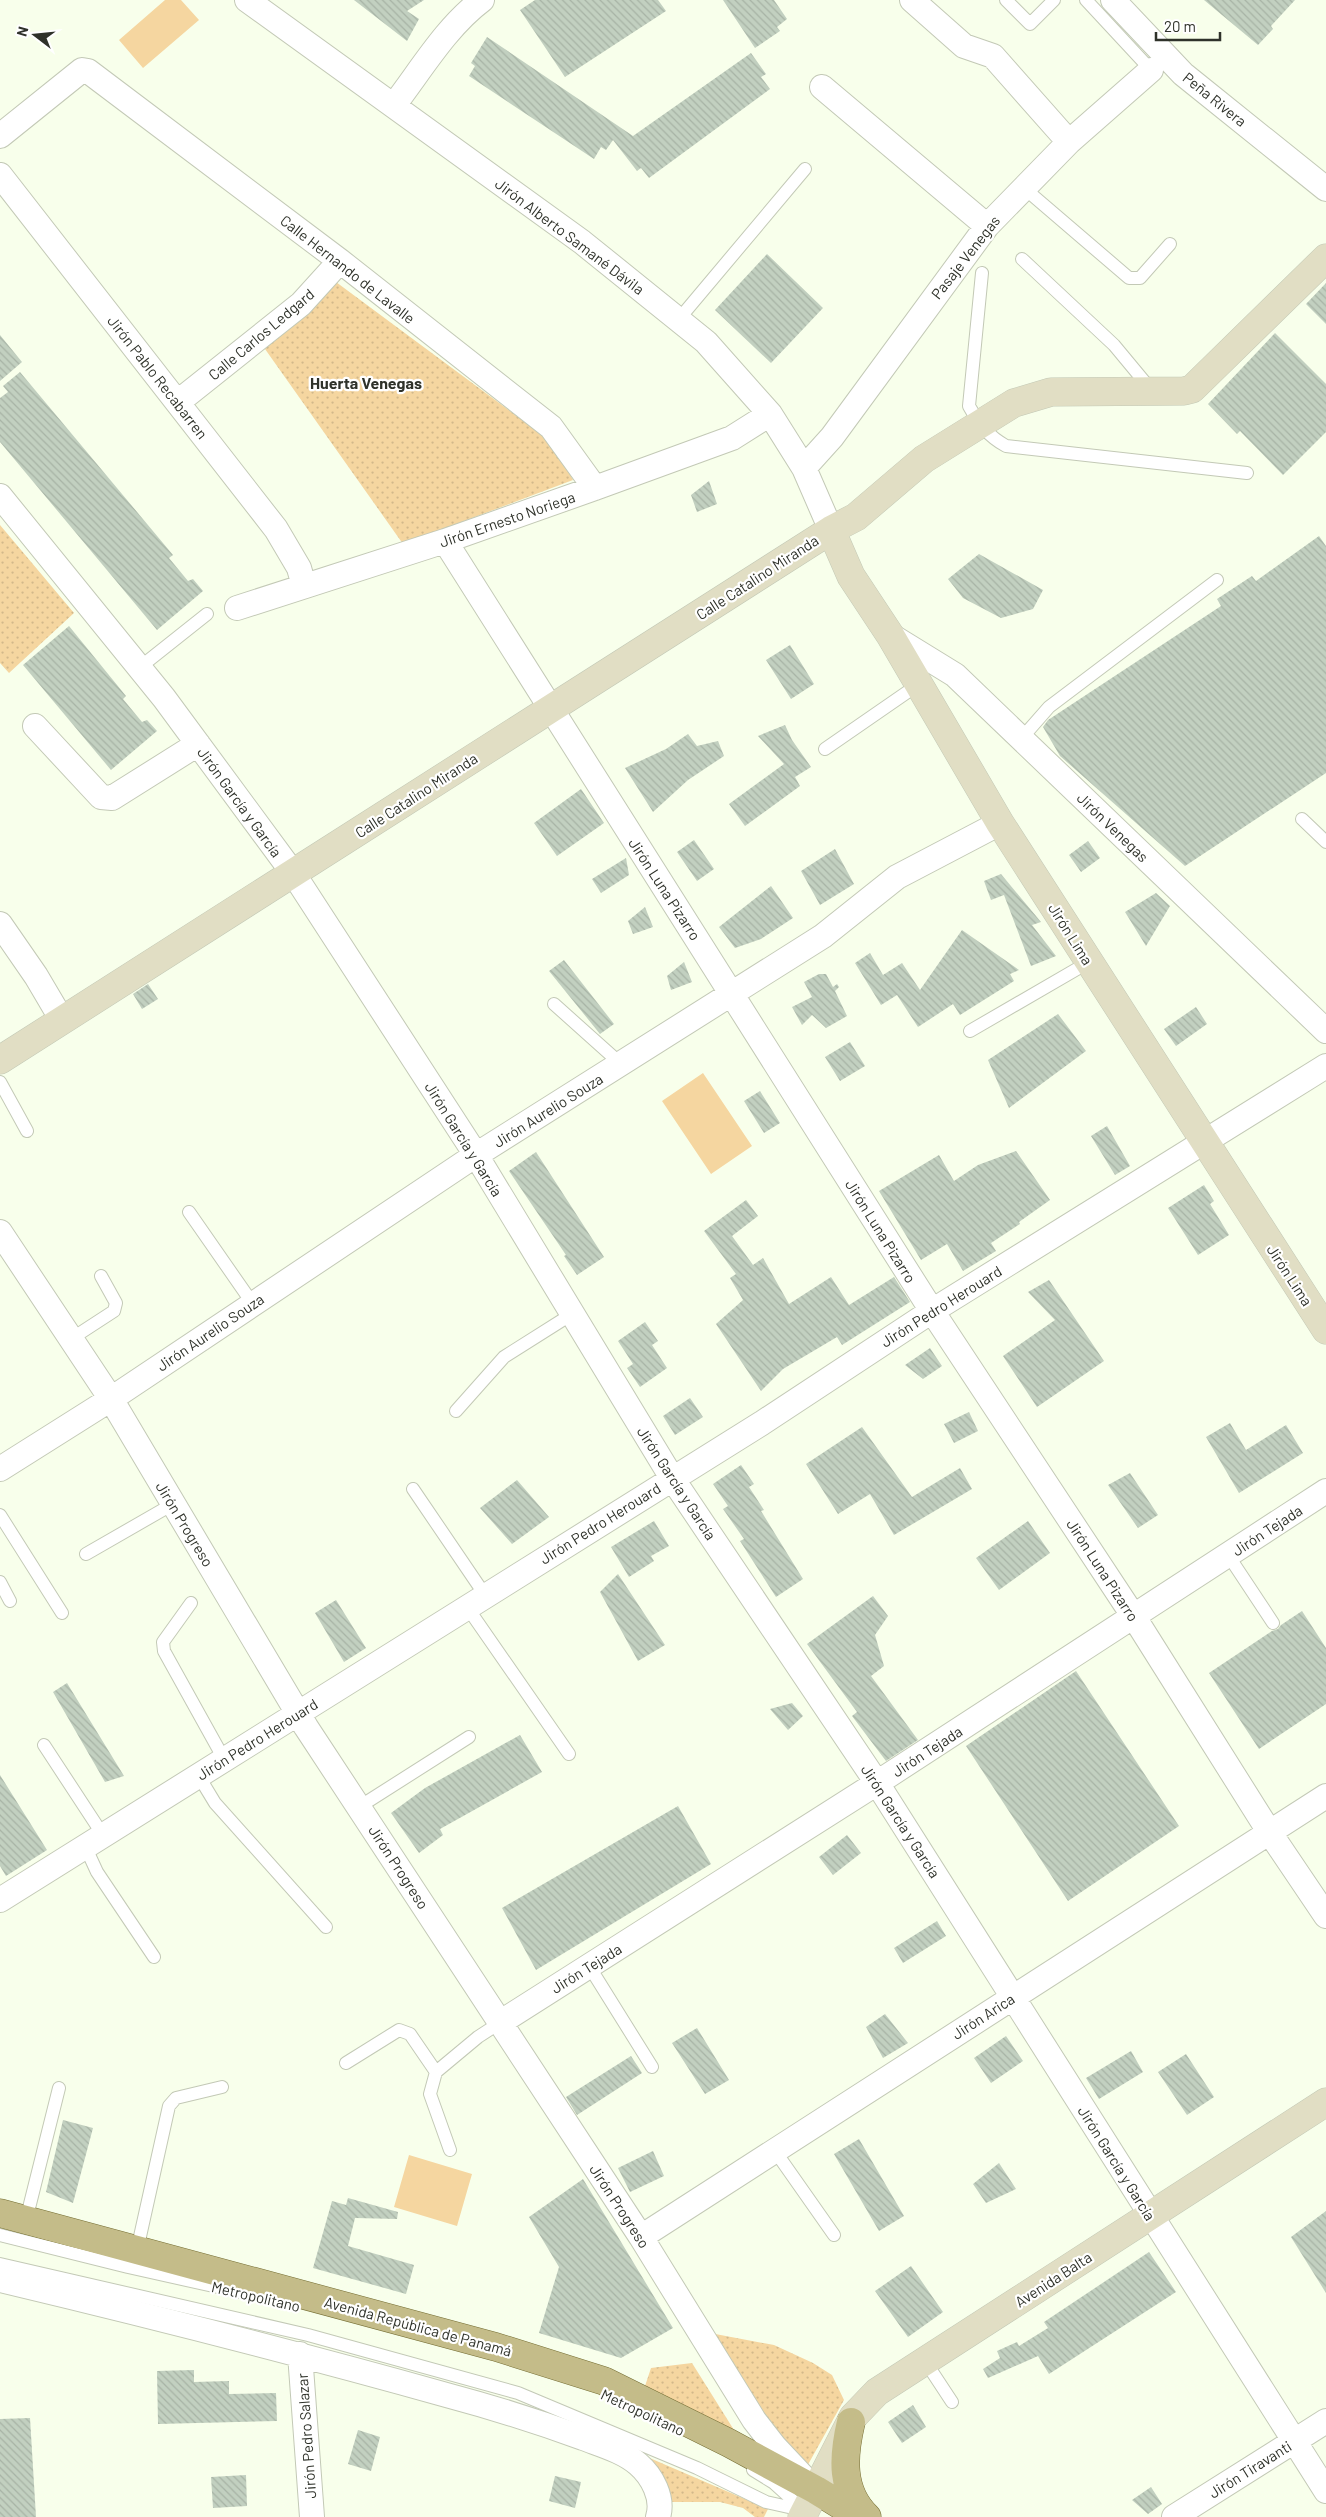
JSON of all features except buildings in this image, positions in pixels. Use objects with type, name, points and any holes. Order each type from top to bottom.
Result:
[{"type":"main road","name":"Avenida República de Panamá","points":[[0,2212],[496,2347],[595,2378],[729,2443],[808,2509],[860,2517]]},
{"type":"main road","points":[[851,2422],[845,2451],[845,2472],[850,2494],[867,2517]]},
{"type":"street","name":"Jirón Alberto Samané Dávila","points":[[247,0],[582,242],[706,342],[770,414],[804,468],[831,530]]},
{"type":"street","points":[[394,106],[449,34],[470,9],[482,0]]},
{"type":"street","points":[[912,0],[964,46],[993,56],[1069,142]]},
{"type":"street","name":"Peña Rivera","points":[[1113,0],[1183,74],[1326,189]]},
{"type":"street","name":"Calle Hernando de Lavalle","points":[[0,136],[82,70],[88,71],[340,261],[551,427],[596,488]]},
{"type":"street","name":"Pasaje Venegas","points":[[804,468],[832,437],[987,226],[1069,142],[1151,70]]},
{"type":"street","points":[[822,87],[987,226]]},
{"type":"street","name":"Jirón Pablo Recabarren","points":[[0,175],[276,529],[299,568],[304,586]]},
{"type":"street","name":"Calle Catalino Miranda","points":[[0,1060],[831,530],[856,517],[924,459],[1014,403],[1051,392],[1184,392],[1198,385],[1326,258]]},
{"type":"street","name":"Calle Carlos Ledgard","points":[[178,402],[301,304],[340,261]]},
{"type":"street","name":"Jirón Ernesto Noriega","points":[[237,608],[596,488],[732,438],[770,414]]},
{"type":"street","name":"Jirón García y García","points":[[2,503],[139,668],[198,744],[293,873],[476,1155],[672,1478],[877,1783],[1014,1996],[1150,2216],[1326,2492]]},
{"type":"street","name":"Jirón Lima","points":[[831,530],[851,576],[890,635],[1000,823],[1326,1330]]},
{"type":"street","name":"Jirón Luna Pizarro","points":[[445,540],[932,1311],[1134,1617],[1270,1833],[1326,1916]]},
{"type":"street","name":"Jirón Venegas","points":[[890,635],[955,675],[1326,1031]]},
{"type":"street","points":[[35,726],[101,797],[112,798],[198,744]]},
{"type":"street","name":"Jirón Aurelio Souza","points":[[0,1469],[111,1399],[476,1155],[823,936],[897,877],[1000,823]]},
{"type":"street","points":[[0,924],[36,976],[62,1020]]},
{"type":"street","name":"Jirón Pedro Herouard","points":[[0,1900],[762,1422],[932,1311],[1325,1067]]},
{"type":"street","name":"Jirón Progreso","points":[[4,1247],[71,1339],[111,1399],[297,1714],[501,2022],[641,2238],[754,2420],[790,2464],[808,2509]]},
{"type":"street","name":"Jirón Tejada","points":[[501,2022],[877,1783],[1326,1491]]},
{"type":"street","name":"Jirón Arica","points":[[641,2238],[1326,1796]]},
{"type":"street","name":"Avenida Balta","points":[[808,2509],[851,2422],[862,2407],[877,2392],[1326,2102]]},
{"type":"street","points":[[0,2280],[211,2330],[523,2416],[621,2454],[638,2464],[652,2481],[660,2503],[658,2517]]},
{"type":"street","name":"Jirón Pedro Salazar","points":[[300,2354],[312,2517]]},
{"type":"street","name":"Jirón Tiravanti","points":[[1174,2517],[1326,2420]]},
{"type":"lane","points":[[1006,0],[1030,24],[1054,0]]},
{"type":"lane","points":[[1086,0],[1151,70]]},
{"type":"lane","points":[[679,319],[805,169]]},
{"type":"lane","points":[[1024,188],[1129,278],[1140,278],[1170,244]]},
{"type":"lane","points":[[1022,259],[1114,346],[1153,392]]},
{"type":"lane","points":[[982,273],[969,406],[980,425],[991,438],[1006,446],[1248,473]]},
{"type":"lane","points":[[1021,739],[1049,707],[1217,580]]},
{"type":"lane","points":[[139,668],[207,614]]},
{"type":"lane","points":[[825,749],[919,684]]},
{"type":"lane","points":[[1302,819],[1326,842]]},
{"type":"lane","points":[[970,1031],[1089,962]]},
{"type":"lane","points":[[554,1004],[621,1064]]},
{"type":"lane","points":[[0,1082],[27,1131]]},
{"type":"lane","points":[[189,1212],[253,1304]]},
{"type":"lane","points":[[71,1339],[114,1311],[116,1303],[101,1276]]},
{"type":"lane","points":[[456,1411],[504,1357],[572,1314]]},
{"type":"lane","points":[[413,1489],[476,1601],[569,1754]]},
{"type":"lane","points":[[86,1554],[173,1504]]},
{"type":"lane","points":[[0,1514],[62,1613]]},
{"type":"lane","points":[[1228,1555],[1274,1623]]},
{"type":"lane","points":[[0,1582],[10,1602]]},
{"type":"lane","points":[[190,1603],[163,1642],[164,1651],[224,1759]]},
{"type":"lane","points":[[359,1807],[469,1737]]},
{"type":"lane","points":[[44,1745],[94,1841],[98,1872],[154,1957]]},
{"type":"lane","points":[[198,1775],[216,1803],[326,1927]]},
{"type":"lane","points":[[589,1966],[652,2068]]},
{"type":"lane","points":[[450,2150],[430,2094],[436,2072],[478,2037],[501,2022]]},
{"type":"lane","points":[[346,2063],[399,2030],[405,2030],[410,2034],[436,2072]]},
{"type":"lane","points":[[137,2250],[169,2106],[176,2098],[222,2087]]},
{"type":"lane","points":[[26,2220],[58,2088]]},
{"type":"lane","points":[[775,2150],[834,2236]]},
{"type":"lane","name":"Metropolitano","points":[[0,2235],[128,2267],[345,2316],[543,2369],[598,2390],[666,2421],[746,2465],[808,2509]]},
{"type":"lane","name":"Metropolitano","points":[[0,2264],[308,2335],[518,2393],[697,2468],[766,2502],[808,2509]]},
{"type":"lane","points":[[925,2361],[952,2402]]},
{"type":"shaded area","points":[[165,0],[181,0],[199,20],[143,68],[119,40]]},
{"type":"shaded area","points":[[336,282],[553,443],[573,480],[403,544],[265,349]]},
{"type":"shaded area","points":[[0,525],[74,613],[9,673],[0,663]]},
{"type":"shaded area","points":[[703,1073],[752,1146],[711,1174],[662,1101]]},
{"type":"shaded area","points":[[409,2155],[472,2174],[457,2226],[394,2207]]},
{"type":"shaded area","points":[[710,2333],[774,2345],[813,2363],[832,2375],[844,2400],[805,2470],[765,2419]]},
{"type":"shaded area","points":[[692,2363],[734,2430],[645,2386],[651,2368]]},
{"type":"shaded area","points":[[645,2456],[768,2509],[764,2517],[755,2517],[743,2508],[720,2502],[665,2502]]},
{"type":"district","name":"Huerta Venegas","points":[[366,382]]}]
